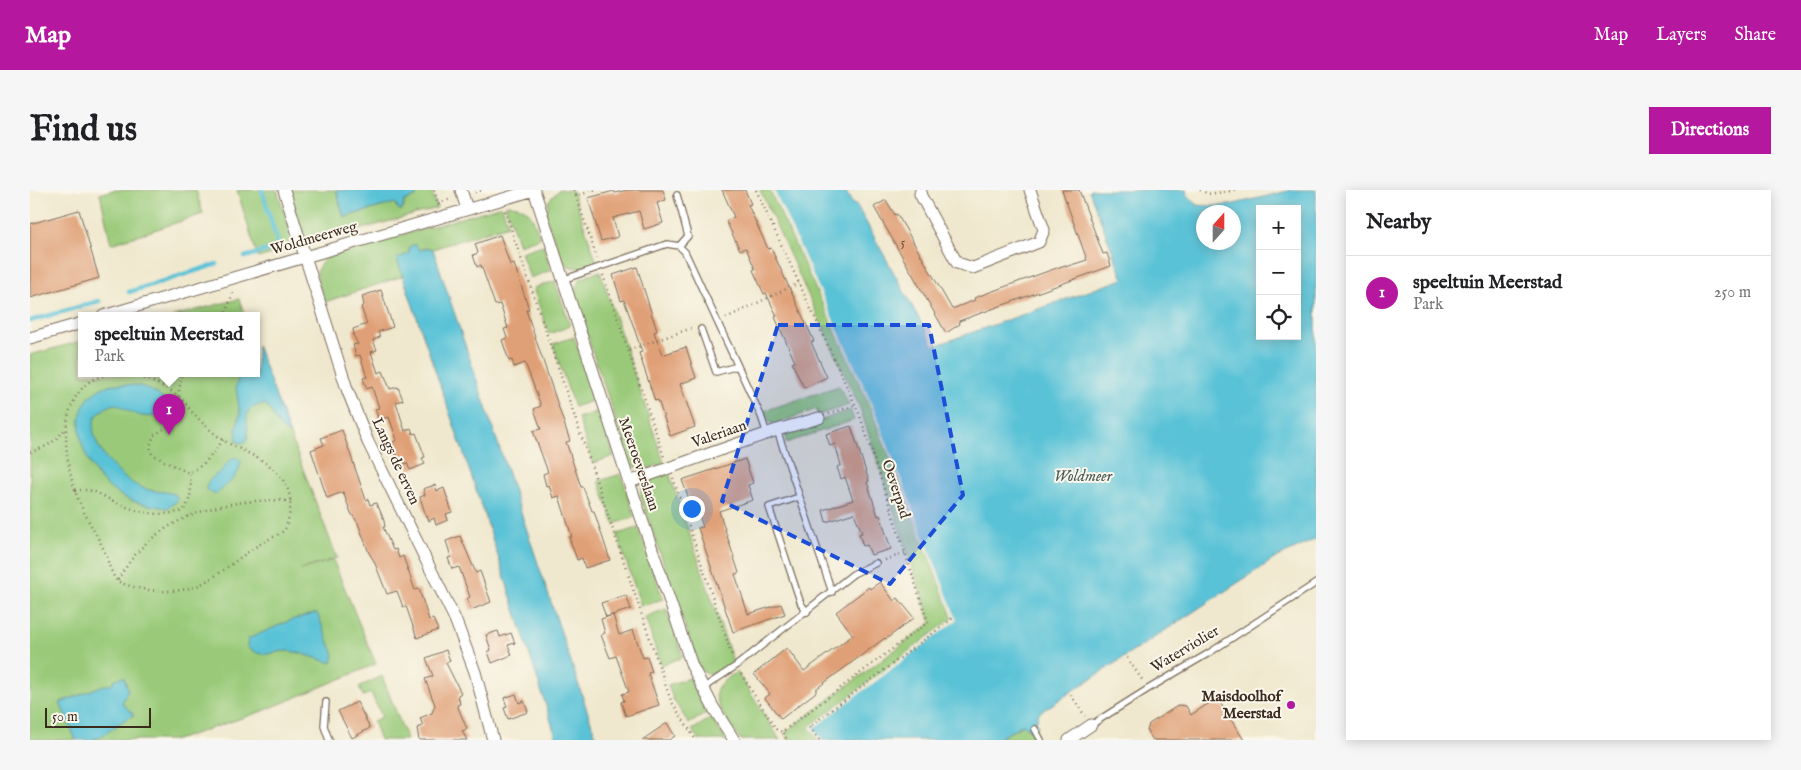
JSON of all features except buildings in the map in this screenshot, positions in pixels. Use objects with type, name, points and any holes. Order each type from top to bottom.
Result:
[{"type":"street","name":"Langs de erven","points":[[284,190],[347,390],[368,442],[455,619],[475,672],[493,740]]},
{"type":"street","points":[[461,190],[467,209]]},
{"type":"street","name":"Woldmeerweg","points":[[116,312],[534,190]]},
{"type":"street","name":"Meeroeverslaan","points":[[534,190],[629,482],[692,666],[734,740]]},
{"type":"street","points":[[921,190],[920,194],[957,263],[973,268],[1039,242],[1044,230],[1030,190]]},
{"type":"street","points":[[30,338],[78,324]]},
{"type":"street","name":"Valeriaan","points":[[629,482],[772,432],[820,418]]},
{"type":"street","name":"Waterviolier","points":[[1069,740],[1092,725]]},
{"type":"lane","points":[[677,195],[688,236],[679,246]]},
{"type":"lane","points":[[562,280],[667,244],[679,246],[685,252],[761,416],[772,432],[799,497],[832,592]]},
{"type":"lane","points":[[701,330],[716,372],[738,366]]},
{"type":"lane","points":[[799,497],[769,507],[801,604],[807,612]]},
{"type":"lane","points":[[703,688],[736,666],[853,574],[876,563]]},
{"type":"lane","name":"Waterviolier","points":[[1092,725],[1316,583]]},
{"type":"lane","points":[[326,702],[324,726],[329,740]]},
{"type":"lane","points":[[1035,729],[1041,740]]},
{"type":"path","points":[[574,190],[576,196],[595,190]]},
{"type":"path","name":"Oeverpad","points":[[756,190],[856,405],[928,622],[782,732],[787,740]]},
{"type":"path","points":[[1200,190],[1208,194],[1238,190]]},
{"type":"path","points":[[502,200],[671,701],[696,740]]},
{"type":"path","points":[[226,312],[234,294],[236,276]]},
{"type":"path","points":[[98,377],[88,382],[77,394],[66,428],[69,468],[75,491],[104,551],[111,573],[117,581],[142,590],[187,589],[202,584],[254,548],[285,530],[292,501],[284,481],[274,468],[260,458],[223,440],[201,422],[178,396],[138,377]]},
{"type":"path","points":[[178,396],[181,377]]},
{"type":"path","points":[[182,401],[178,415],[169,426],[154,435],[150,446],[152,454],[190,473]]},
{"type":"path","points":[[820,418],[856,405]]},
{"type":"path","points":[[30,452],[47,446],[66,428]]},
{"type":"path","points":[[190,473],[212,456],[223,440]]},
{"type":"path","points":[[75,491],[90,489],[113,502],[150,515],[171,514],[183,511],[189,503],[192,489],[190,473]]},
{"type":"path","points":[[117,581],[134,556],[150,540],[186,517],[203,510],[262,500],[292,501]]},
{"type":"path","points":[[183,511],[186,517]]},
{"type":"path","points":[[876,563],[905,553]]},
{"type":"path","points":[[819,740],[809,727],[953,618]]},
{"type":"path","points":[[1127,658],[1148,689]]},
{"type":"path","points":[[1071,695],[1092,725]]},
{"type":"highlighted area","points":[[778,325],[929,325],[963,495],[890,584],[722,501]]},
{"type":"green space","points":[[113,190],[196,190],[203,214],[111,244],[100,194]]},
{"type":"green space","points":[[237,190],[277,190],[295,247],[258,258]]},
{"type":"green space","points":[[289,190],[336,190],[344,217],[395,203],[396,207],[404,208],[404,201],[416,196],[414,190],[431,190],[437,208],[312,243],[303,232]]},
{"type":"green space","points":[[559,190],[572,190],[597,263],[579,268],[571,267],[563,262],[546,216],[549,200]]},
{"type":"green space","points":[[760,190],[770,190],[867,399],[953,618],[809,727],[819,740],[789,740],[787,731],[931,623],[860,408]]},
{"type":"green space","points":[[505,205],[513,205],[525,209],[532,218],[540,238],[519,245]]},
{"type":"green space","points":[[502,206],[508,225],[433,249],[425,248],[410,253],[397,259],[403,276],[325,302],[317,278],[317,272],[327,257]]},
{"type":"green space","points":[[543,245],[551,270],[530,278],[521,252]]},
{"type":"green space","points":[[600,271],[664,463],[646,469],[637,468],[630,461],[573,294],[580,279]]},
{"type":"green space","points":[[555,281],[570,326],[549,334],[533,288]]},
{"type":"green space","points":[[239,299],[244,312],[189,312]]},
{"type":"green space","points":[[574,337],[595,400],[574,407],[553,344]]},
{"type":"green space","points":[[78,342],[78,377],[258,377],[290,435],[337,558],[300,570],[333,560],[376,664],[263,711],[176,740],[91,740],[133,715],[122,703],[127,690],[111,685],[60,702],[76,740],[30,740],[30,355]]},
{"type":"green space","points":[[839,386],[849,405],[818,415],[816,409],[776,424],[770,423],[764,411]]},
{"type":"green space","points":[[850,410],[854,420],[786,443],[786,433]]},
{"type":"green space","points":[[599,411],[614,456],[593,463],[578,418]]},
{"type":"green space","points":[[669,473],[733,662],[720,671],[711,674],[707,674],[699,667],[641,497],[643,486],[649,480]]},
{"type":"green space","points":[[621,474],[635,517],[614,524],[599,481]]},
{"type":"green space","points":[[638,528],[663,599],[641,606],[617,534]]},
{"type":"green space","points":[[666,609],[683,657],[661,665],[645,617]]},
{"type":"green space","points":[[737,672],[780,740],[741,740],[728,721],[719,706],[716,693],[722,683]]},
{"type":"green space","points":[[382,676],[407,740],[380,740],[373,721],[382,717],[371,693],[363,696],[359,687]]},
{"type":"green space","points":[[690,678],[693,688],[708,712],[689,724],[673,699],[668,685]]},
{"type":"green space","points":[[711,718],[726,740],[699,740],[692,730]]},
{"type":"green space","points":[[1023,725],[1031,731],[1035,740],[996,740]]},
{"type":"water","points":[[336,190],[414,190],[416,197],[404,201],[402,210],[399,210],[395,203],[344,217]]},
{"type":"water","name":"Woldmeer","points":[[770,190],[845,190],[853,205],[856,204],[934,346],[1123,279],[1089,190],[1186,190],[1187,194],[1197,205],[1196,250],[1241,250],[1241,205],[1230,205],[1292,190],[1316,190],[1316,539],[1274,559],[1039,713],[1036,722],[1038,727],[1031,731],[1022,725],[996,740],[819,740],[809,727],[953,618],[867,399]]},
{"type":"water","points":[[416,245],[419,250],[433,249],[597,740],[557,740],[485,516],[397,259],[409,253],[409,247]]},
{"type":"water","points":[[260,353],[290,435],[279,426],[266,404],[252,408],[248,412],[247,440],[243,443],[237,442],[236,429],[240,415],[236,387],[238,377],[260,377]]},
{"type":"water","points":[[113,384],[128,384],[148,389],[166,402],[166,410],[160,414],[147,417],[134,414],[116,404],[101,411],[95,421],[94,432],[98,445],[106,458],[127,480],[147,489],[175,494],[178,500],[168,508],[138,503],[120,495],[106,485],[94,471],[86,454],[80,437],[80,420],[85,404],[95,392]]},
{"type":"water","points":[[236,457],[241,461],[233,479],[216,494],[206,489],[209,480]]},
{"type":"water","points":[[317,613],[334,655],[332,663],[289,651],[263,654],[247,647],[248,639],[291,620]]},
{"type":"water","points":[[124,677],[128,690],[122,703],[134,715],[97,738],[92,740],[76,740],[60,703],[104,685],[111,685],[115,679]]},
{"type":"pier","points":[[770,190],[774,190],[870,400],[957,620],[814,728],[822,740],[819,740],[809,727],[953,618],[867,399]]},
{"type":"waterway","points":[[245,257],[275,248],[277,241],[262,190]]},
{"type":"waterway","points":[[129,292],[217,264]]},
{"type":"waterway","points":[[30,321],[99,301]]},
{"type":"place","name":"speeltuin Meerstad","points":[[169,435]]},
{"type":"place","name":"Maisdoolhof Meerstad","points":[[1291,705]]}]
